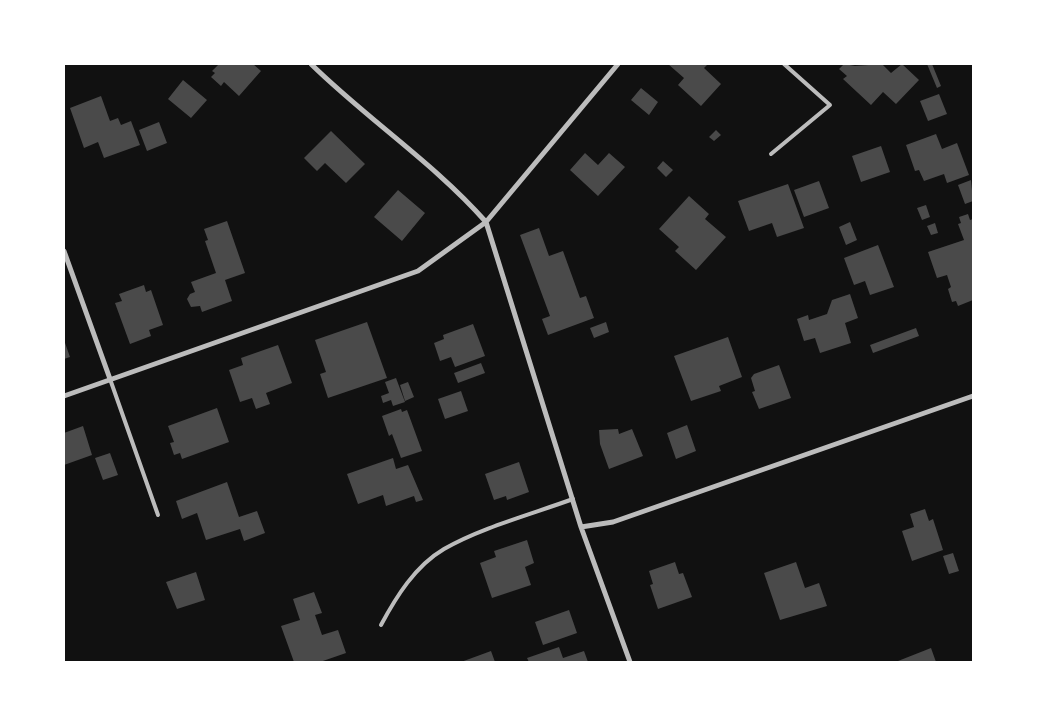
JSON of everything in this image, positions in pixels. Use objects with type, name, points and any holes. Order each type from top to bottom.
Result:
[{"type":"street","points":[[311,64],[335,88],[461,194],[486,222],[572,500],[630,662]]},
{"type":"street","points":[[64,396],[418,271],[486,222],[618,64]]},
{"type":"street","points":[[64,251],[110,379]]},
{"type":"street","points":[[581,527],[613,522],[973,396]]},
{"type":"lane","points":[[772,154],[830,105],[784,64]]},
{"type":"lane","points":[[110,379],[158,515]]},
{"type":"lane","points":[[381,625],[398,594],[415,574],[443,549],[476,534],[572,500]]},
{"type":"building","points":[[219,64],[253,64],[261,71],[239,96],[224,82],[221,86],[211,77],[215,73],[212,71]]},
{"type":"building","points":[[668,64],[708,64],[704,68],[721,84],[701,106],[678,85],[684,78]]},
{"type":"building","points":[[844,64],[855,66],[882,64],[891,73],[902,64],[919,80],[896,104],[883,92],[871,105],[843,79],[847,76],[839,69]]},
{"type":"building","points":[[927,64],[932,64],[941,86],[937,88]]},
{"type":"building","points":[[183,80],[207,100],[191,118],[168,99]]},
{"type":"building","points":[[641,88],[658,102],[649,115],[631,100]]},
{"type":"building","points":[[939,94],[947,114],[928,121],[920,101]]},
{"type":"building","points":[[101,96],[110,121],[118,118],[121,125],[131,121],[140,145],[104,158],[98,142],[84,148],[70,108]]},
{"type":"building","points":[[159,122],[167,143],[147,151],[139,130]]},
{"type":"building","points":[[716,130],[721,135],[714,141],[709,137]]},
{"type":"building","points":[[331,131],[365,164],[346,183],[325,163],[317,171],[304,158]]},
{"type":"building","points":[[936,134],[942,149],[957,143],[969,175],[947,183],[944,174],[924,181],[919,170],[915,171],[906,145]]},
{"type":"building","points":[[881,146],[890,172],[861,182],[852,156]]},
{"type":"building","points":[[585,153],[598,165],[609,153],[625,167],[598,196],[570,170]]},
{"type":"building","points":[[663,161],[673,170],[666,177],[657,168]]},
{"type":"building","points":[[971,180],[973,201],[965,204],[958,185]]},
{"type":"building","points":[[819,181],[829,208],[804,217],[794,190]]},
{"type":"building","points":[[788,184],[804,228],[777,237],[772,223],[749,231],[738,201]]},
{"type":"building","points":[[398,190],[425,213],[402,241],[374,217]]},
{"type":"building","points":[[689,196],[709,214],[705,219],[726,237],[696,270],[675,251],[679,247],[659,229]]},
{"type":"building","points":[[926,205],[930,217],[922,220],[917,208]]},
{"type":"building","points":[[968,214],[970,220],[973,219],[973,300],[958,306],[956,301],[952,302],[948,289],[951,287],[947,275],[937,278],[928,252],[964,240],[958,224],[961,223],[959,217]]},
{"type":"building","points":[[227,221],[245,273],[225,280],[232,301],[202,312],[200,306],[191,307],[187,299],[190,294],[195,292],[191,282],[216,273],[205,241],[208,240],[204,229]]},
{"type":"building","points":[[850,222],[857,240],[846,245],[839,227]]},
{"type":"building","points":[[935,223],[938,233],[931,235],[927,226]]},
{"type":"building","points":[[539,228],[549,256],[563,251],[580,298],[586,296],[594,318],[548,335],[542,319],[550,316],[520,235]]},
{"type":"building","points":[[878,245],[894,287],[870,295],[865,281],[854,285],[844,258]]},
{"type":"building","points":[[144,285],[146,292],[151,290],[163,325],[149,330],[151,336],[130,344],[115,303],[122,301],[119,294]]},
{"type":"building","points":[[850,294],[858,318],[845,323],[851,343],[820,353],[815,338],[804,341],[797,319],[808,315],[809,320],[827,314],[832,300]]},
{"type":"building","points":[[367,322],[387,378],[328,398],[320,374],[326,372],[315,340]]},
{"type":"building","points":[[606,322],[609,332],[594,338],[590,328]]},
{"type":"building","points":[[473,324],[485,356],[455,367],[451,357],[440,361],[434,343],[444,339],[443,335]]},
{"type":"building","points":[[916,328],[919,336],[873,353],[870,345]]},
{"type":"building","points":[[728,337],[742,377],[719,386],[721,391],[691,401],[674,356]]},
{"type":"building","points":[[64,340],[70,357],[64,359]]},
{"type":"building","points":[[278,345],[292,383],[266,393],[270,404],[256,409],[252,398],[240,402],[229,370],[243,365],[241,358]]},
{"type":"building","points":[[481,363],[485,373],[458,383],[454,373]]},
{"type":"building","points":[[779,365],[791,398],[759,409],[752,392],[755,391],[751,378],[754,374]]},
{"type":"building","points":[[396,378],[405,402],[393,406],[391,400],[383,403],[381,396],[389,393],[385,382]]},
{"type":"building","points":[[408,382],[414,397],[405,401],[400,385]]},
{"type":"building","points":[[461,391],[468,411],[445,419],[438,399]]},
{"type":"building","points":[[217,408],[229,442],[182,459],[180,453],[174,455],[170,443],[174,442],[168,426]]},
{"type":"building","points":[[401,409],[402,412],[407,410],[422,451],[401,458],[392,434],[389,436],[382,416]]},
{"type":"building","points":[[687,425],[696,451],[676,459],[667,433]]},
{"type":"building","points":[[83,426],[92,455],[64,465],[64,433]]},
{"type":"building","points":[[618,429],[619,434],[632,429],[643,456],[609,469],[600,444],[599,430]]},
{"type":"building","points":[[110,453],[118,475],[103,480],[95,458]]},
{"type":"building","points":[[393,458],[396,469],[408,465],[423,500],[416,502],[414,496],[386,506],[383,495],[358,504],[347,474]]},
{"type":"building","points":[[519,462],[529,492],[507,500],[506,496],[494,500],[485,474]]},
{"type":"building","points":[[227,482],[239,517],[257,511],[265,533],[244,541],[240,529],[206,540],[197,513],[182,519],[176,501]]},
{"type":"building","points":[[925,509],[929,521],[933,519],[943,550],[912,561],[902,531],[914,527],[910,514]]},
{"type":"building","points":[[527,540],[534,563],[525,567],[531,585],[492,598],[480,563],[496,557],[494,551]]},
{"type":"building","points":[[953,553],[959,571],[949,574],[943,556]]},
{"type":"building","points":[[675,562],[679,574],[683,573],[692,597],[658,609],[650,585],[653,584],[649,571]]},
{"type":"building","points":[[796,562],[805,588],[819,583],[827,606],[780,620],[764,573]]},
{"type":"building","points":[[196,572],[205,600],[177,609],[166,582]]},
{"type":"building","points":[[314,592],[322,613],[315,615],[322,635],[338,630],[346,653],[320,662],[294,662],[281,626],[300,620],[293,599]]},
{"type":"building","points":[[569,610],[577,633],[543,645],[535,622]]},
{"type":"building","points":[[559,647],[563,658],[584,651],[588,662],[529,662],[527,658]]},
{"type":"building","points":[[931,648],[936,662],[898,662],[898,661]]},
{"type":"building","points":[[491,651],[495,662],[461,662]]}]
